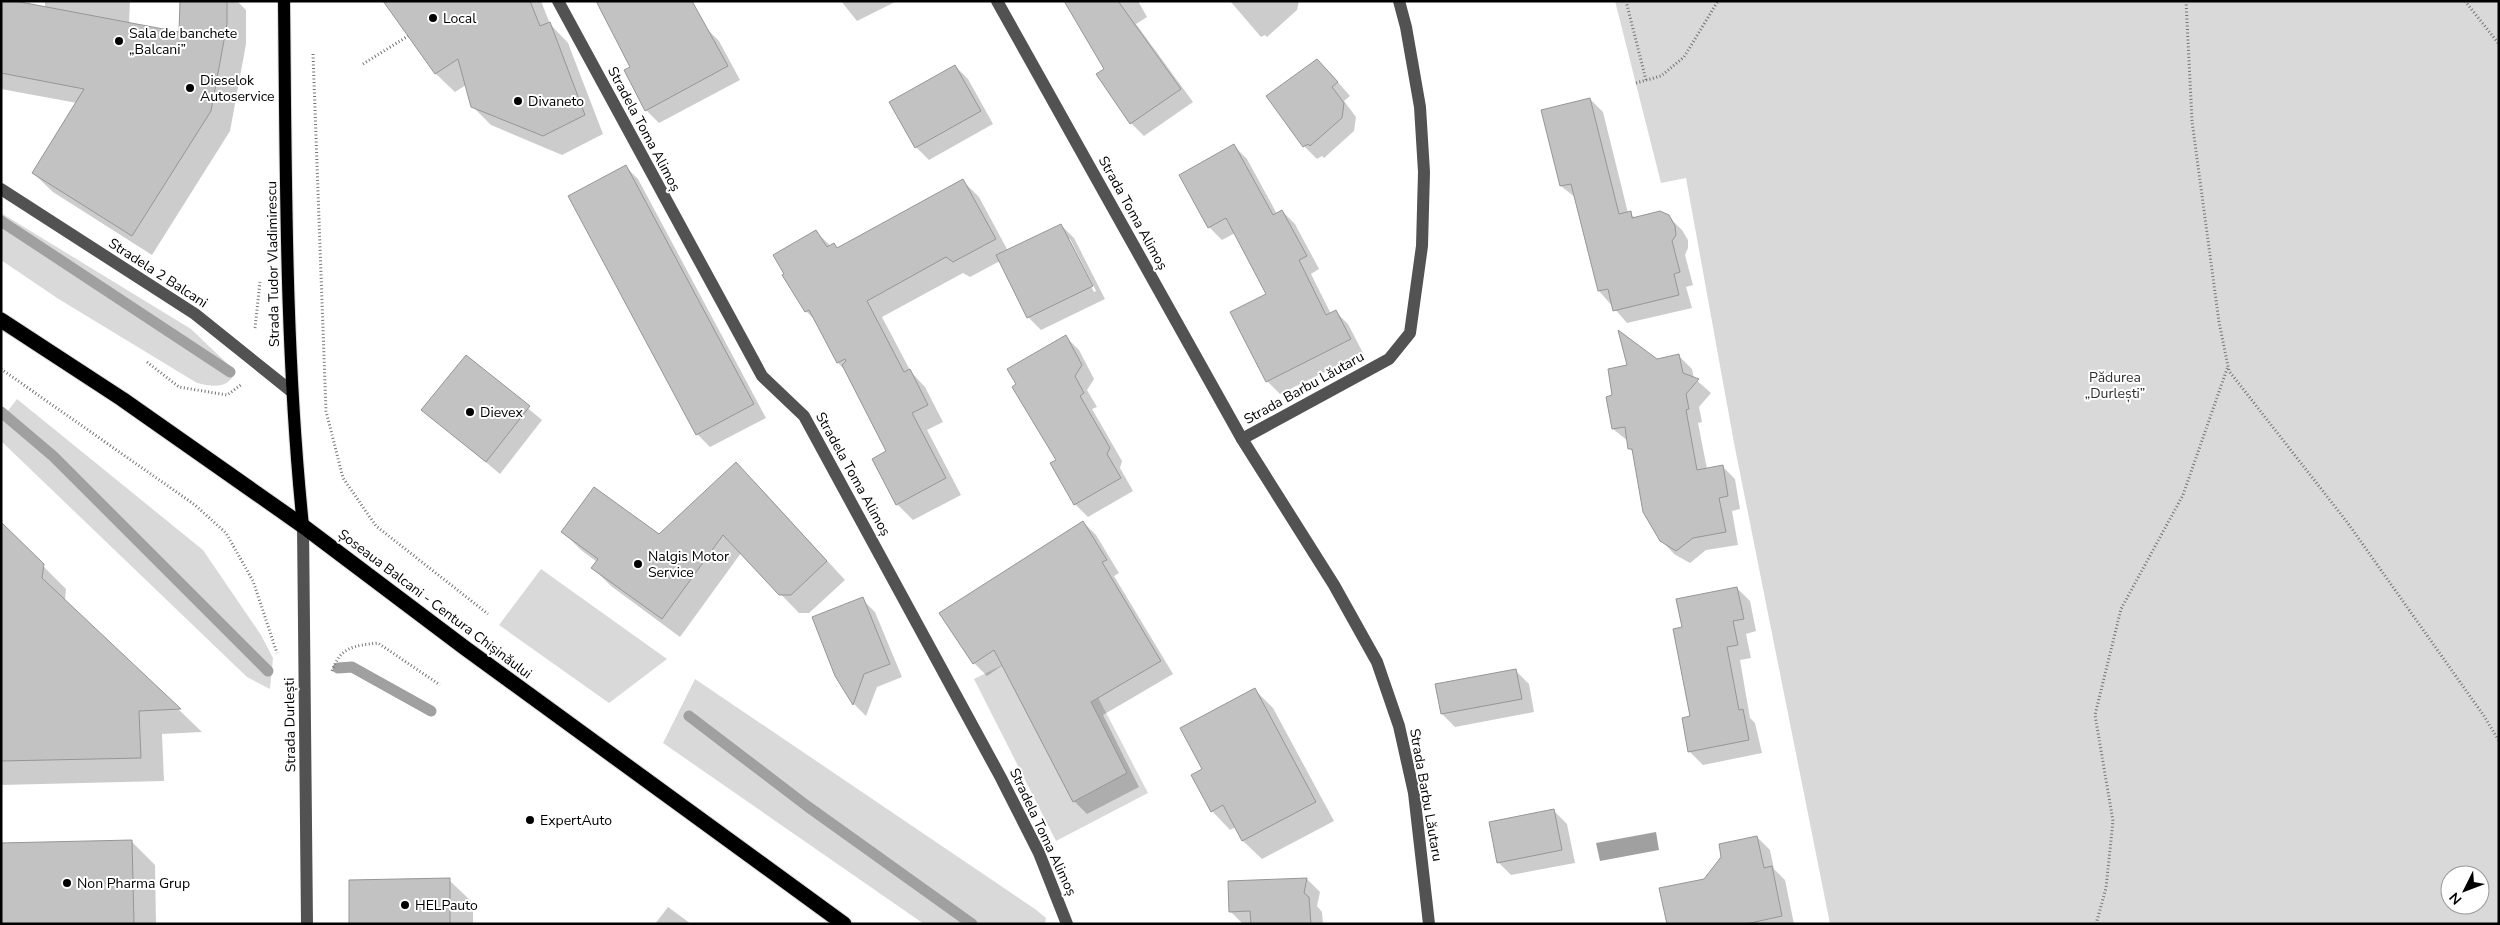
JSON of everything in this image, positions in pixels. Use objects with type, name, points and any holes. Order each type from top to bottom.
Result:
[{"type":"highway","name":"Șoseaua Balcani - Centura Chișinăului","points":[[1,320],[122,399],[302,526],[844,924]]},
{"type":"main road","name":"Strada Tudor Vladimirescu","points":[[284,1],[291,391],[302,526]]},
{"type":"street","name":"Stradela Toma Alimoș","points":[[558,1],[762,376],[804,416],[1001,778],[1039,853],[1067,924]]},
{"type":"street","name":"Strada Toma Alimoș","points":[[997,1],[1242,440]]},
{"type":"street","name":"Strada Barbu Lăutaru","points":[[1399,1],[1420,107],[1424,172],[1422,246],[1410,333],[1388,359],[1242,440],[1334,585],[1377,662],[1399,726],[1414,792],[1430,924]]},
{"type":"street","name":"Stradela 2 Balcani","points":[[1,189],[195,314],[291,391]]},
{"type":"street","name":"Strada Durlești","points":[[302,526],[307,924]]},
{"type":"path","points":[[1626,1],[1646,80]]},
{"type":"path","points":[[1636,83],[1661,76],[1684,57],[1718,1]]},
{"type":"path","points":[[2186,1],[2192,121],[2219,322],[2229,371],[2347,522],[2499,740]]},
{"type":"path","points":[[2465,1],[2499,44]]},
{"type":"path","points":[[363,64],[408,36]]},
{"type":"path","points":[[313,46],[326,411],[343,478],[376,526],[488,614]]},
{"type":"path","points":[[147,362],[179,388],[227,395],[241,386],[254,335],[260,279]]},
{"type":"path","points":[[2096,924],[2106,888],[2113,821],[2094,715],[2121,609],[2183,495],[2228,366]]},
{"type":"path","points":[[1,369],[195,505],[226,533],[253,581],[278,656]]},
{"type":"path","points":[[329,678],[337,656],[352,647],[378,643],[440,685]]},
{"type":"green space","name":"Pădurea „Durlești”","points":[[1615,1],[2499,1],[2499,924],[1830,924],[1734,443],[1686,178],[1661,183]]},
{"type":"green space","points":[[1,213],[191,329],[235,371],[233,377],[225,384],[215,386],[197,383],[57,298],[1,260]]},
{"type":"green space","points":[[17,399],[203,550],[261,635],[273,658],[270,689],[247,677],[1,441],[1,420]]},
{"type":"green space","points":[[541,569],[667,659],[609,703],[499,625]]},
{"type":"green space","points":[[1065,634],[1148,793],[1056,841],[974,679]]},
{"type":"green space","points":[[695,679],[1035,909],[1046,918],[1045,924],[924,924],[663,743]]},
{"type":"shaded area","points":[[1656,832],[1659,850],[1600,861],[1596,843]]},
{"type":"building","points":[[1,1],[15,1],[179,32],[180,1],[227,1],[227,24],[211,111],[132,236],[32,173],[84,89],[1,73]]},
{"type":"building","points":[[383,1],[530,1],[540,26],[550,22],[585,115],[543,136],[471,107],[458,59],[435,74]]},
{"type":"building","points":[[596,1],[692,1],[728,66],[645,111],[624,70],[630,67]]},
{"type":"building","points":[[1064,1],[1118,1],[1181,89],[1130,124],[1096,74],[1104,69]]},
{"type":"building","points":[[1317,59],[1338,82],[1332,87],[1344,103],[1342,118],[1310,146],[1308,144],[1303,147],[1266,96]]},
{"type":"building","points":[[955,65],[981,111],[915,148],[889,102]]},
{"type":"building","points":[[1590,98],[1619,214],[1631,211],[1632,218],[1660,211],[1669,215],[1675,226],[1676,235],[1672,241],[1680,272],[1674,274],[1679,295],[1613,311],[1608,289],[1598,291],[1571,184],[1560,186],[1541,110]]},
{"type":"building","points":[[1234,144],[1273,215],[1282,210],[1307,256],[1299,260],[1326,315],[1336,310],[1351,339],[1266,382],[1230,312],[1266,294],[1226,218],[1208,228],[1179,175]]},
{"type":"building","points":[[626,165],[754,404],[696,435],[568,196]]},
{"type":"building","points":[[963,179],[996,239],[953,262],[946,257],[867,301],[904,372],[910,369],[928,405],[912,413],[946,478],[896,505],[872,459],[886,451],[842,365],[846,361],[845,359],[837,363],[809,310],[805,312],[782,275],[784,274],[773,255],[816,230],[827,247],[834,243],[837,248]]},
{"type":"building","points":[[1061,224],[1093,286],[1027,318],[996,255]]},
{"type":"building","points":[[1618,330],[1657,359],[1679,354],[1683,373],[1699,379],[1686,394],[1689,409],[1686,410],[1697,470],[1723,465],[1728,496],[1719,498],[1726,532],[1693,538],[1676,551],[1660,541],[1643,512],[1632,449],[1628,449],[1625,427],[1612,429],[1606,397],[1612,395],[1608,369],[1627,365]]},
{"type":"building","points":[[1066,335],[1082,365],[1075,376],[1084,393],[1080,396],[1110,448],[1107,454],[1121,478],[1074,505],[1050,463],[1056,460],[1012,387],[1016,384],[1007,369]]},
{"type":"building","points":[[466,355],[530,406],[486,462],[421,410]]},
{"type":"building","points":[[736,462],[827,561],[791,595],[779,595],[723,535],[662,619],[591,568],[598,559],[561,532],[594,487],[659,534]]},
{"type":"building","points":[[1083,521],[1107,560],[1102,562],[1161,661],[1091,702],[1127,773],[1073,802],[994,650],[973,664],[939,613]]},
{"type":"building","points":[[1,522],[44,564],[42,578],[181,709],[139,711],[141,758],[1,761]]},
{"type":"building","points":[[1737,587],[1744,619],[1733,621],[1738,645],[1727,647],[1739,710],[1743,709],[1749,740],[1688,752],[1682,718],[1690,716],[1673,629],[1682,627],[1676,599]]},
{"type":"building","points":[[863,597],[890,664],[864,674],[853,705],[835,676],[812,617]]},
{"type":"building","points":[[1516,669],[1522,699],[1441,714],[1435,684]]},
{"type":"building","points":[[1255,688],[1316,802],[1242,841],[1223,805],[1211,812],[1191,775],[1202,769],[1180,728]]},
{"type":"building","points":[[1554,809],[1562,850],[1497,863],[1489,822]]},
{"type":"building","points":[[1757,836],[1764,868],[1772,866],[1782,916],[1746,924],[1667,924],[1659,888],[1704,879],[1721,857],[1719,844]]},
{"type":"building","name":"Non Pharma Grup","points":[[132,840],[134,924],[1,924],[1,843]]},
{"type":"building","points":[[450,878],[450,924],[349,924],[349,880]]},
{"type":"building","points":[[1307,878],[1304,893],[1309,897],[1311,924],[1251,924],[1250,911],[1229,912],[1228,881]]},
{"type":"waterway","points":[[1,221],[230,372]]},
{"type":"waterway","points":[[1,412],[53,456],[268,671]]},
{"type":"waterway","points":[[338,668],[352,667],[431,711]]},
{"type":"waterway","points":[[689,716],[807,806],[972,924]]},
{"type":"place","name":"Local","points":[[433,18]]},
{"type":"place","name":"Sala de banchete „Balcani”","points":[[119,41]]},
{"type":"place","name":"Dieselok Autoservice","points":[[190,88]]},
{"type":"place","name":"Divaneto","points":[[518,101]]},
{"type":"place","name":"Dievex","points":[[470,412]]},
{"type":"place","name":"Nalgis Motor Service","points":[[638,564]]},
{"type":"place","name":"ExpertAuto","points":[[530,820]]},
{"type":"place","name":"Non Pharma Grup","points":[[67,883]]},
{"type":"place","name":"HELPauto","points":[[405,905]]}]
